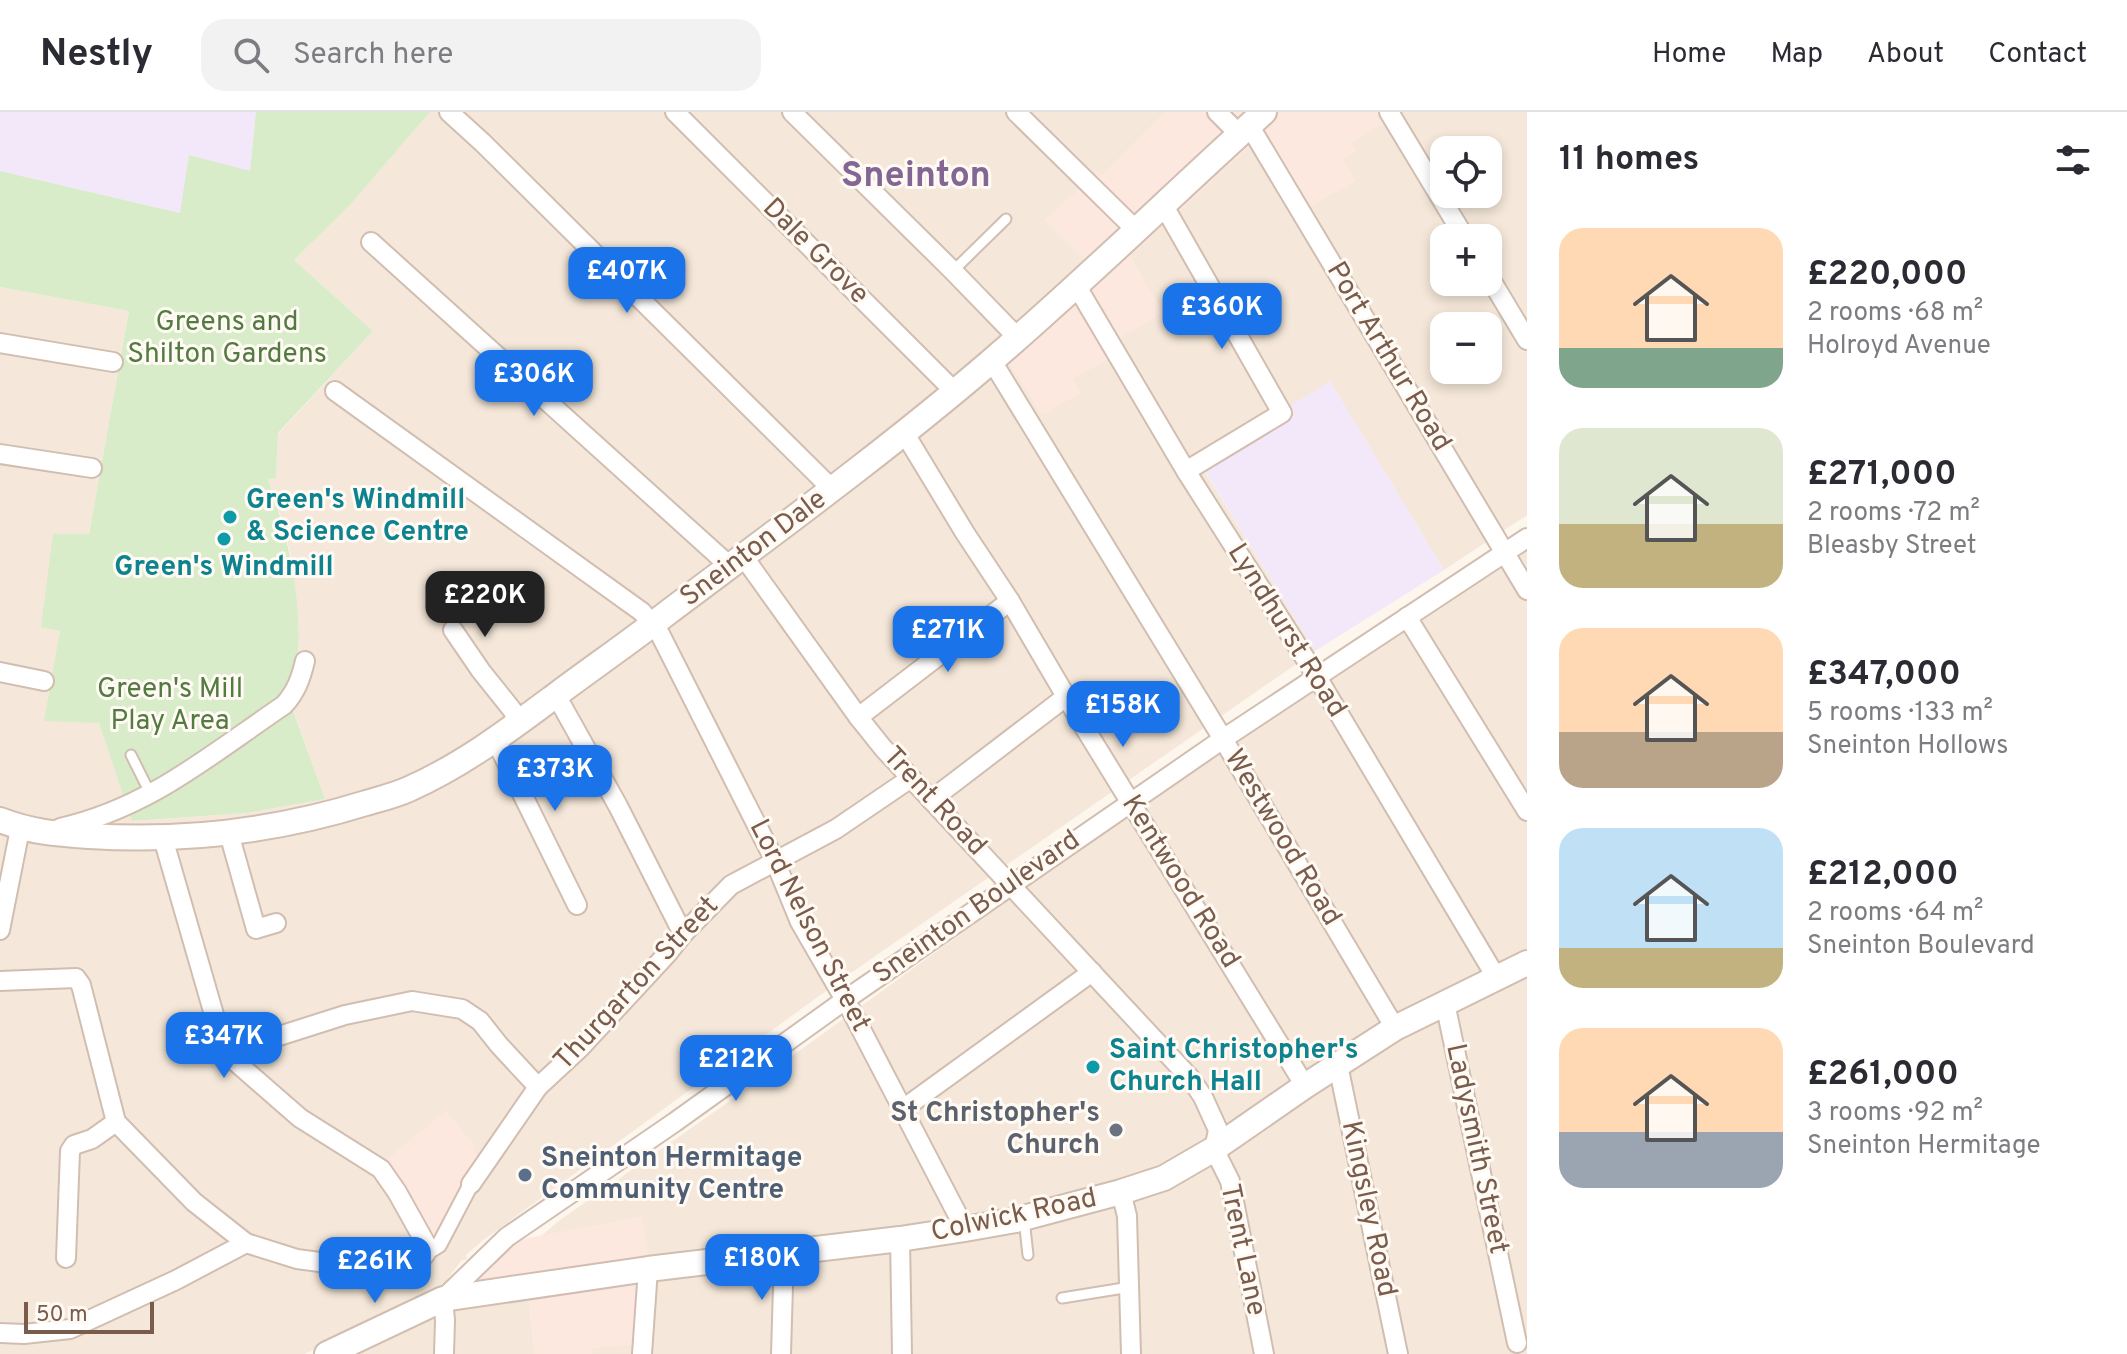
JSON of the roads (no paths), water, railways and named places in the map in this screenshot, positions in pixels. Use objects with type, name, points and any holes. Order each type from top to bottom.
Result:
[{"type":"street","points":[[449,112],[833,490]]},
{"type":"street","name":"Dale Grove","points":[[675,112],[955,392]]},
{"type":"street","points":[[1016,112],[1136,230]]},
{"type":"street","name":"Port Arthur Road","points":[[1217,112],[1251,124],[1527,590]]},
{"type":"street","points":[[1389,112],[1457,224]]},
{"type":"street","points":[[802,115],[1018,338]]},
{"type":"street","name":"Sneinton Dale","points":[[22,827],[111,837],[163,838],[257,830],[340,811],[406,790],[465,760],[496,741],[905,434],[1018,338],[1251,124]]},
{"type":"street","points":[[1164,206],[1282,413],[1186,471]]},
{"type":"street","name":"Trent Road","points":[[371,242],[723,560],[736,562],[859,718],[911,778],[1191,1079],[1218,1130],[1214,1149]]},
{"type":"street","name":"Lyndhurst Road","points":[[1076,285],[1186,471],[1317,677],[1496,977]]},
{"type":"street","points":[[1501,296],[1527,340]]},
{"type":"street","points":[[0,343],[113,362]]},
{"type":"street","name":"Westwood Road","points":[[992,361],[1395,1028]]},
{"type":"street","name":"Lord Nelson Street","points":[[335,391],[642,612],[660,634],[775,861],[800,922],[845,1000],[965,1229]]},
{"type":"street","name":"Kentwood Road","points":[[905,434],[1305,1086]]},
{"type":"street","points":[[0,454],[92,468]]},
{"type":"street","name":"Sneinton Boulevard","points":[[443,1299],[507,1237],[1131,802],[1527,538]]},
{"type":"street","points":[[859,718],[1010,601]]},
{"type":"street","points":[[1407,617],[1527,811]]},
{"type":"street","points":[[453,630],[513,711],[518,724]]},
{"type":"street","points":[[0,930],[22,827],[90,822],[151,795],[182,777],[286,708],[300,681],[305,661]]},
{"type":"street","points":[[0,672],[44,681]]},
{"type":"street","points":[[556,695],[618,806],[683,934]]},
{"type":"street","points":[[931,800],[1067,696]]},
{"type":"street","points":[[496,741],[577,905]]},
{"type":"street","name":"Thurgarton Street","points":[[426,1253],[439,1245],[471,1184],[538,1087],[580,1048],[731,885],[836,829],[911,778]]},
{"type":"street","points":[[232,832],[232,844],[256,929],[276,923]]},
{"type":"street","points":[[0,981],[76,978],[81,985],[116,1122],[194,1202],[246,1243],[297,1259],[334,1264],[410,1265],[420,1261],[426,1253],[426,1244],[381,1169],[300,1118],[229,1056],[163,838]]},
{"type":"street","name":"Colwick Road","points":[[327,1354],[443,1299],[648,1269],[965,1229],[1024,1218],[1164,1178],[1214,1149],[1395,1028],[1527,963]]},
{"type":"street","points":[[903,1109],[1092,972]]},
{"type":"street","points":[[229,1056],[345,1015],[412,1001],[462,1009],[480,1021],[538,1087]]},
{"type":"street","name":"Ladysmith Street","points":[[1445,1003],[1516,1344]]},
{"type":"street","name":"Kingsley Road","points":[[1338,1065],[1398,1354]]},
{"type":"street","points":[[66,1258],[70,1151],[74,1145],[92,1139],[116,1122]]},
{"type":"street","name":"Trent Lane","points":[[1214,1149],[1230,1181],[1264,1354]]},
{"type":"street","points":[[1121,1192],[1127,1216],[1131,1354]]},
{"type":"street","points":[[900,1239],[902,1354]]},
{"type":"street","points":[[0,1333],[70,1329],[176,1280],[246,1243]]},
{"type":"street","points":[[781,1354],[784,1252]]},
{"type":"street","points":[[642,1354],[648,1269]]},
{"type":"street","points":[[443,1299],[444,1354]]},
{"type":"lane","points":[[953,271],[1006,219]]},
{"type":"lane","points":[[131,755],[151,795]]},
{"type":"lane","points":[[1024,1218],[1028,1255]]},
{"type":"lane","points":[[1062,1298],[1130,1287]]},
{"type":"place","name":"Green's Windmill & Science Centre","points":[[230,517]]},
{"type":"place","name":"Green's Windmill","points":[[224,539]]},
{"type":"place","name":"Saint Christopher's Church Hall","points":[[1093,1067]]},
{"type":"place","name":"St Christopher's Church","points":[[1116,1130]]},
{"type":"place","name":"Sneinton Hermitage Community Centre","points":[[525,1175]]},
{"type":"district","name":"Sneinton","points":[[916,177]]},
{"type":"park label","name":"Greens and Shilton Gardens","points":[[227,339]]},
{"type":"park label","name":"Green's Mill Play Area","points":[[170,706]]}]
